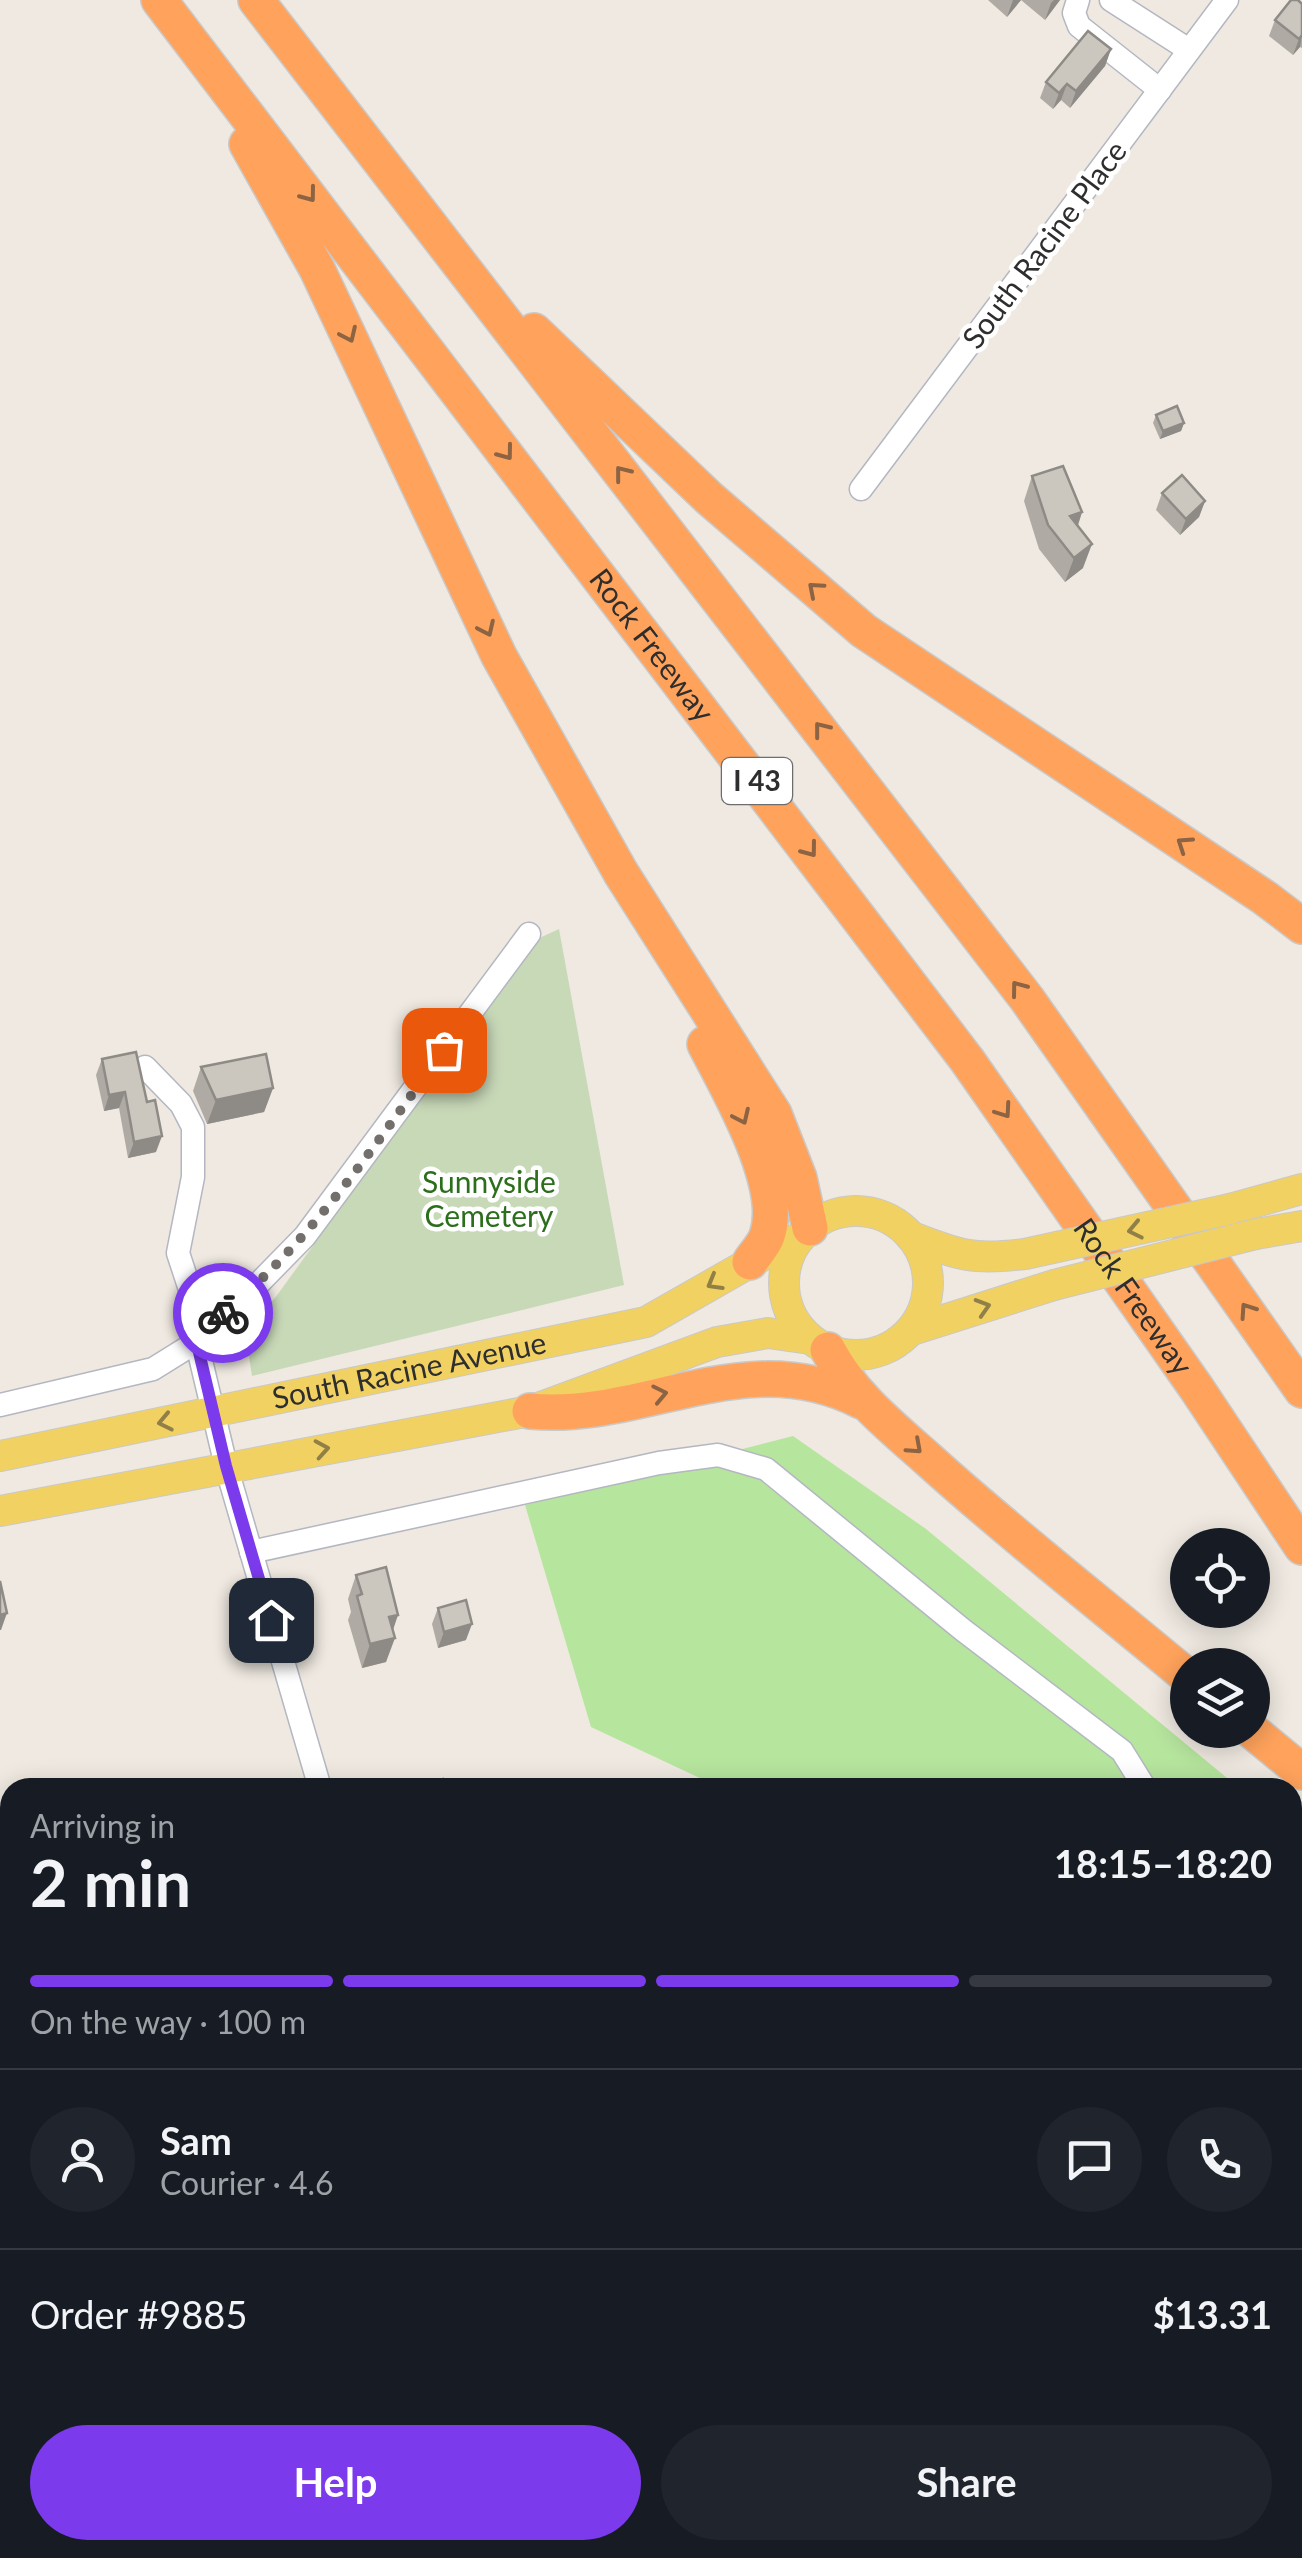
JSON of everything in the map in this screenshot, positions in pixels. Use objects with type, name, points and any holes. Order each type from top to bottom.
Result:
[{"type":"highway","name":"Rock Freeway","points":[[159,0],[968,1060],[1197,1388],[1302,1547]]},
{"type":"highway","name":"I 43","points":[[256,0],[1027,1000],[1302,1390]]},
{"type":"highway","points":[[186,34],[318,269],[500,656],[621,873],[746,1122],[768,1192],[768,1235],[750,1262]]},
{"type":"highway","points":[[446,246],[709,498],[864,632],[1302,926]]},
{"type":"highway","points":[[621,873],[774,1114],[798,1178],[805,1233]]},
{"type":"highway","points":[[1265,898],[1302,918]]},
{"type":"highway","points":[[819,1344],[842,1377],[868,1404],[961,1489],[1170,1662]]},
{"type":"highway","points":[[530,1411],[562,1414],[708,1384],[759,1378],[808,1380],[868,1404]]},
{"type":"highway","points":[[1270,1745],[1302,1772]]},
{"type":"main road","points":[[912,1238],[954,1254],[982,1259],[1025,1254],[1230,1209],[1302,1189]]},
{"type":"main road","points":[[852,1211],[874,1213],[895,1222],[912,1238],[924,1259],[928,1284],[924,1308],[912,1330],[895,1345],[874,1354],[850,1356],[819,1344],[798,1325],[785,1290],[791,1254],[805,1233],[829,1216],[852,1211]]},
{"type":"main road","points":[[912,1330],[1054,1285],[1302,1226]]},
{"type":"main road","name":"South Racine Avenue","points":[[0,1456],[646,1322],[805,1233]]},
{"type":"main road","name":"South Racine Avenue","points":[[0,1511],[530,1411],[718,1342],[768,1334],[819,1344]]},
{"type":"street","points":[[1078,0],[1074,13],[1079,26],[1160,90]]},
{"type":"street","points":[[1111,0],[1190,50]]},
{"type":"street","name":"South Racine Place","points":[[861,489],[1226,0]]},
{"type":"street","points":[[0,1405],[153,1368],[201,1335],[257,1286],[305,1236],[529,934]]},
{"type":"street","points":[[145,1067],[181,1104],[193,1127],[193,1178],[178,1253],[201,1335],[226,1466],[317,1778]]},
{"type":"street","points":[[251,1552],[640,1467],[718,1455],[766,1469],[962,1630],[1122,1750],[1139,1778]]},
{"type":"green space","name":"Sunnyside Cemetery","points":[[559,929],[624,1285],[252,1376],[245,1330],[275,1298],[535,940]]},
{"type":"green space","points":[[793,1436],[926,1529],[1170,1731],[1170,1748],[1191,1748],[1227,1778],[700,1778],[591,1727],[525,1505]]},
{"type":"building","points":[[1291,0],[1302,4],[1299,39],[1275,20]]},
{"type":"building","points":[[1088,31],[1111,49],[1076,91],[1067,84],[1059,93],[1046,82]]},
{"type":"building","points":[[1177,406],[1184,423],[1163,431],[1156,415]]},
{"type":"building","points":[[1063,466],[1082,512],[1070,516],[1092,544],[1074,558],[1048,525],[1032,476]]},
{"type":"building","points":[[1182,475],[1205,501],[1186,519],[1162,493]]},
{"type":"building","points":[[136,1052],[147,1102],[155,1100],[162,1136],[134,1142],[125,1092],[109,1095],[102,1059]]},
{"type":"building","points":[[266,1054],[273,1088],[216,1100],[201,1067]]},
{"type":"building","points":[[386,1567],[398,1615],[389,1617],[395,1638],[370,1644],[357,1596],[362,1594],[356,1575]]},
{"type":"building","points":[[0,1581],[7,1613],[0,1615]]},
{"type":"building","points":[[466,1600],[472,1624],[444,1632],[438,1608]]},
{"type":"way so far","points":[[223,1313],[257,1286],[305,1236],[444,1050]]},
{"type":"route","points":[[223,1313],[204,1329],[198,1348],[226,1466],[271,1620]]}]
